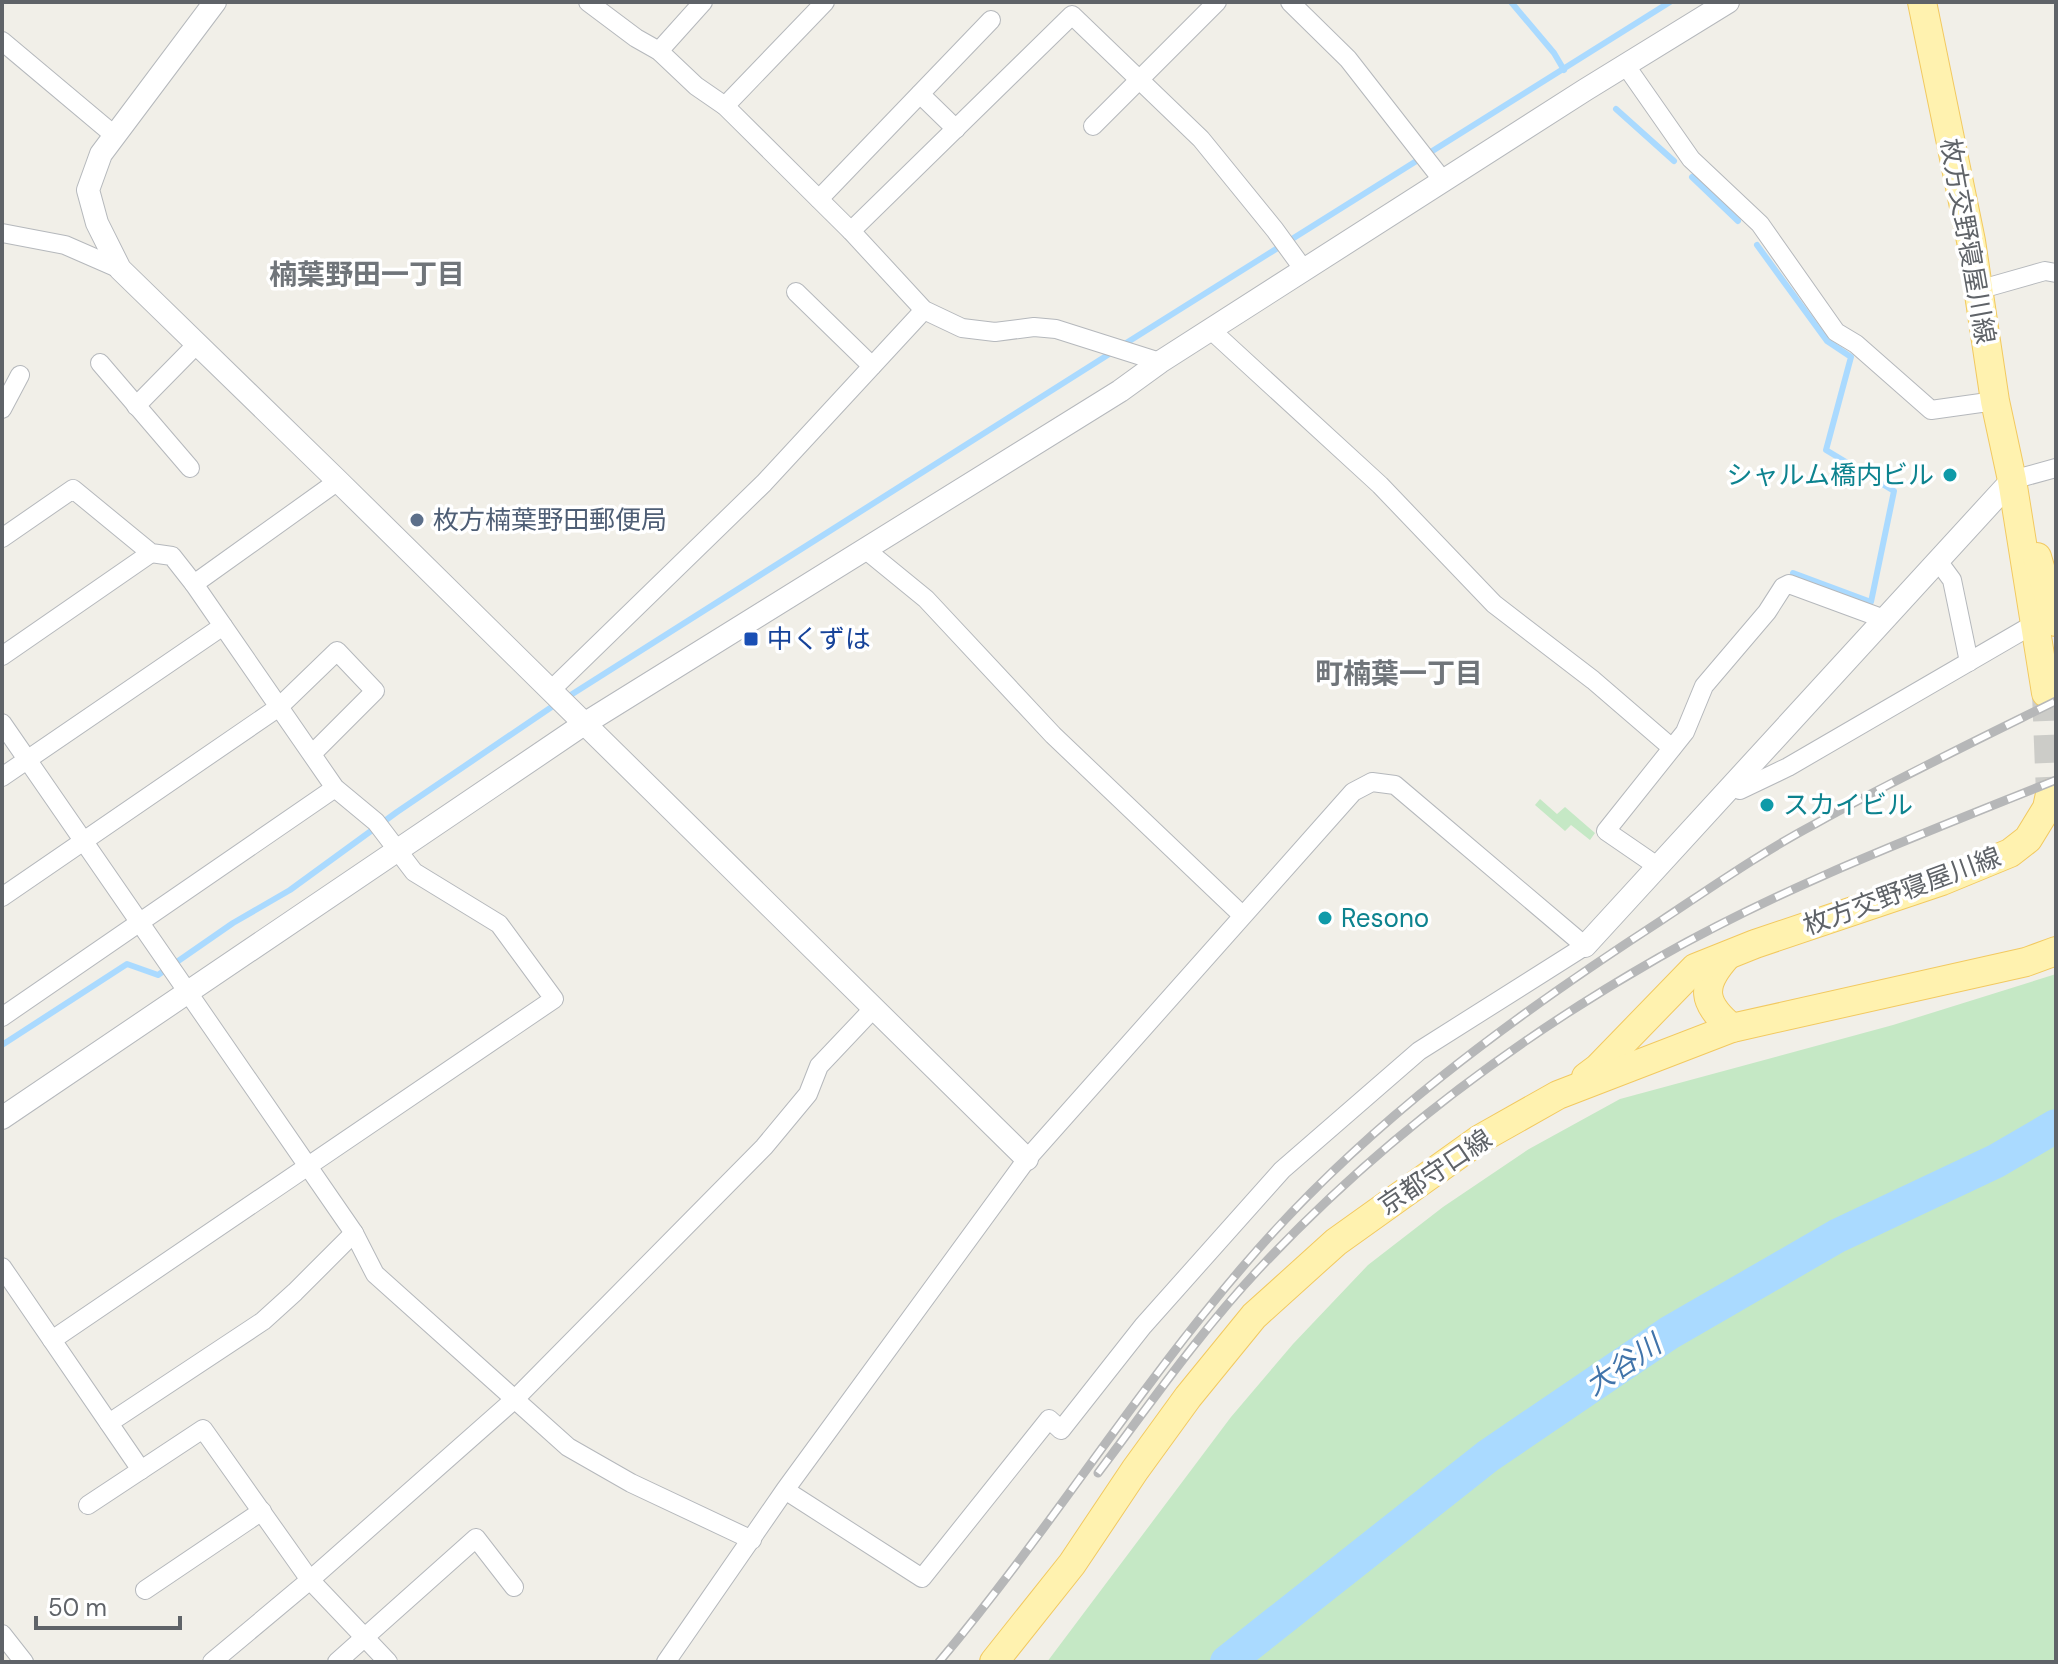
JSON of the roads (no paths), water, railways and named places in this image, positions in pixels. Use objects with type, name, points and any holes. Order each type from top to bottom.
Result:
[{"type":"main road","name":"枚方交野寝屋川線","points":[[1922,2],[1971,241],[1995,401],[2045,623],[2046,693]]},
{"type":"main road","name":"枚方交野寝屋川線","points":[[1558,1095],[1598,1068],[1695,968],[1942,881],[2010,853],[2028,839],[2047,808],[2050,794]]},
{"type":"main road","name":"京都守口線","points":[[994,1662],[1072,1564],[1188,1397],[1254,1316],[1336,1242],[1480,1139],[1558,1095],[1732,1028],[2026,962],[2056,951]]},
{"type":"main road","points":[[1727,956],[1711,973],[1708,1002],[1717,1016],[1732,1028]]},
{"type":"street","points":[[215,2],[101,154],[88,190],[97,223],[120,269],[1027,1159]]},
{"type":"street","points":[[588,2],[659,51],[696,86],[725,106],[851,231],[924,310],[962,328],[995,332],[1034,327],[1056,329],[1160,362]]},
{"type":"street","points":[[659,51],[703,2]]},
{"type":"street","points":[[725,106],[825,2]]},
{"type":"street","points":[[1093,126],[1217,2]]},
{"type":"street","points":[[1290,2],[1348,59],[1444,182]]},
{"type":"street","points":[[2,1118],[584,724],[1120,391],[1160,362],[1501,143],[1728,2]]},
{"type":"street","points":[[851,231],[1072,15],[1201,139],[1304,270]]},
{"type":"street","points":[[819,199],[991,20]]},
{"type":"street","points":[[2,41],[114,135]]},
{"type":"street","points":[[1626,66],[1691,159],[1760,224],[1836,332],[1856,344],[1931,410],[1995,401]]},
{"type":"street","points":[[920,94],[956,129]]},
{"type":"street","points":[[2,233],[65,245],[120,269]]},
{"type":"street","points":[[1978,290],[2045,271],[2056,273]]},
{"type":"street","points":[[796,292],[872,366]]},
{"type":"street","points":[[550,691],[764,483],[924,310]]},
{"type":"street","points":[[1211,330],[1380,485],[1494,604],[1593,680],[1672,748]]},
{"type":"street","points":[[136,406],[197,344]]},
{"type":"street","points":[[100,363],[190,468]]},
{"type":"street","points":[[2,409],[20,375]]},
{"type":"street","points":[[785,1490],[922,1578],[1049,1419],[1061,1430],[1143,1326],[1282,1170],[1419,1051],[1585,946],[2012,480],[2056,468]]},
{"type":"street","points":[[194,584],[338,481]]},
{"type":"street","points":[[2,538],[73,489],[151,553],[172,556],[335,788],[376,822],[414,872],[499,924],[554,999],[52,1340]]},
{"type":"street","points":[[866,550],[926,599],[1053,735],[1242,915]]},
{"type":"street","points":[[2,656],[151,553]]},
{"type":"street","points":[[1938,561],[1952,580],[1969,662]]},
{"type":"street","points":[[1657,866],[1606,831],[1685,732],[1704,686],[1767,612],[1783,587],[1789,584],[1884,619]]},
{"type":"street","points":[[1731,786],[1740,790],[1788,767],[1969,662],[2045,623]]},
{"type":"street","points":[[2,777],[223,626]]},
{"type":"street","points":[[2,897],[279,707],[337,651],[375,691],[312,754]]},
{"type":"street","points":[[2,723],[354,1233],[375,1274],[568,1447],[631,1483],[752,1540]]},
{"type":"street","points":[[666,1662],[785,1490],[1027,1159],[1353,792],[1372,782],[1395,785],[1585,946]]},
{"type":"street","points":[[2,1017],[335,788]]},
{"type":"street","points":[[212,1662],[516,1398],[764,1147],[808,1094],[819,1066],[873,1009]]},
{"type":"street","points":[[109,1423],[263,1321],[354,1233]]},
{"type":"street","points":[[2,1267],[141,1470]]},
{"type":"street","points":[[88,1505],[203,1429],[310,1580],[388,1662]]},
{"type":"street","points":[[145,1590],[262,1511]]},
{"type":"street","points":[[337,1662],[476,1538],[502,1580]]},
{"type":"street","points":[[2,1634],[24,1662]]},
{"type":"waterway","points":[[1511,2],[1554,53],[1564,70]]},
{"type":"waterway","points":[[1123,345],[1670,2]]},
{"type":"waterway","points":[[1616,109],[1674,161]]},
{"type":"waterway","points":[[1692,177],[1738,221]]},
{"type":"waterway","points":[[1757,245],[1827,341],[1851,357],[1826,450],[1894,491],[1871,602],[1793,573]]},
{"type":"waterway","points":[[566,698],[1114,351]]},
{"type":"waterway","points":[[2,1045],[127,964],[158,975],[233,923],[290,890],[397,812],[556,704]]},
{"type":"waterway","name":"大谷川","points":[[1227,1662],[1488,1456],[1669,1333],[1837,1236],[1996,1161],[2056,1126]]},
{"type":"tunnel","points":[[2046,693],[2050,794]]},
{"type":"railway","points":[[939,1662],[1017,1564],[1206,1311],[1292,1213],[1390,1120],[1495,1035],[1756,858],[1875,792],[2056,701]]},
{"type":"railway","points":[[1098,1473],[1196,1343],[1237,1293],[1303,1223],[1397,1138],[1498,1061],[1603,990],[1754,907],[1854,862],[2056,780]]},
{"type":"place","name":"シャルム橋内ビル","points":[[1950,475]]},
{"type":"place","name":"枚方楠葉野田郵便局","points":[[417,520]]},
{"type":"place","name":"中くずは","points":[[751,639]]},
{"type":"place","name":"スカイビル","points":[[1767,805]]},
{"type":"place","name":"Resono","points":[[1325,918]]},
{"type":"district","name":"楠葉野田一丁目","points":[[367,274]]},
{"type":"district","name":"町楠葉一丁目","points":[[1399,673]]}]
